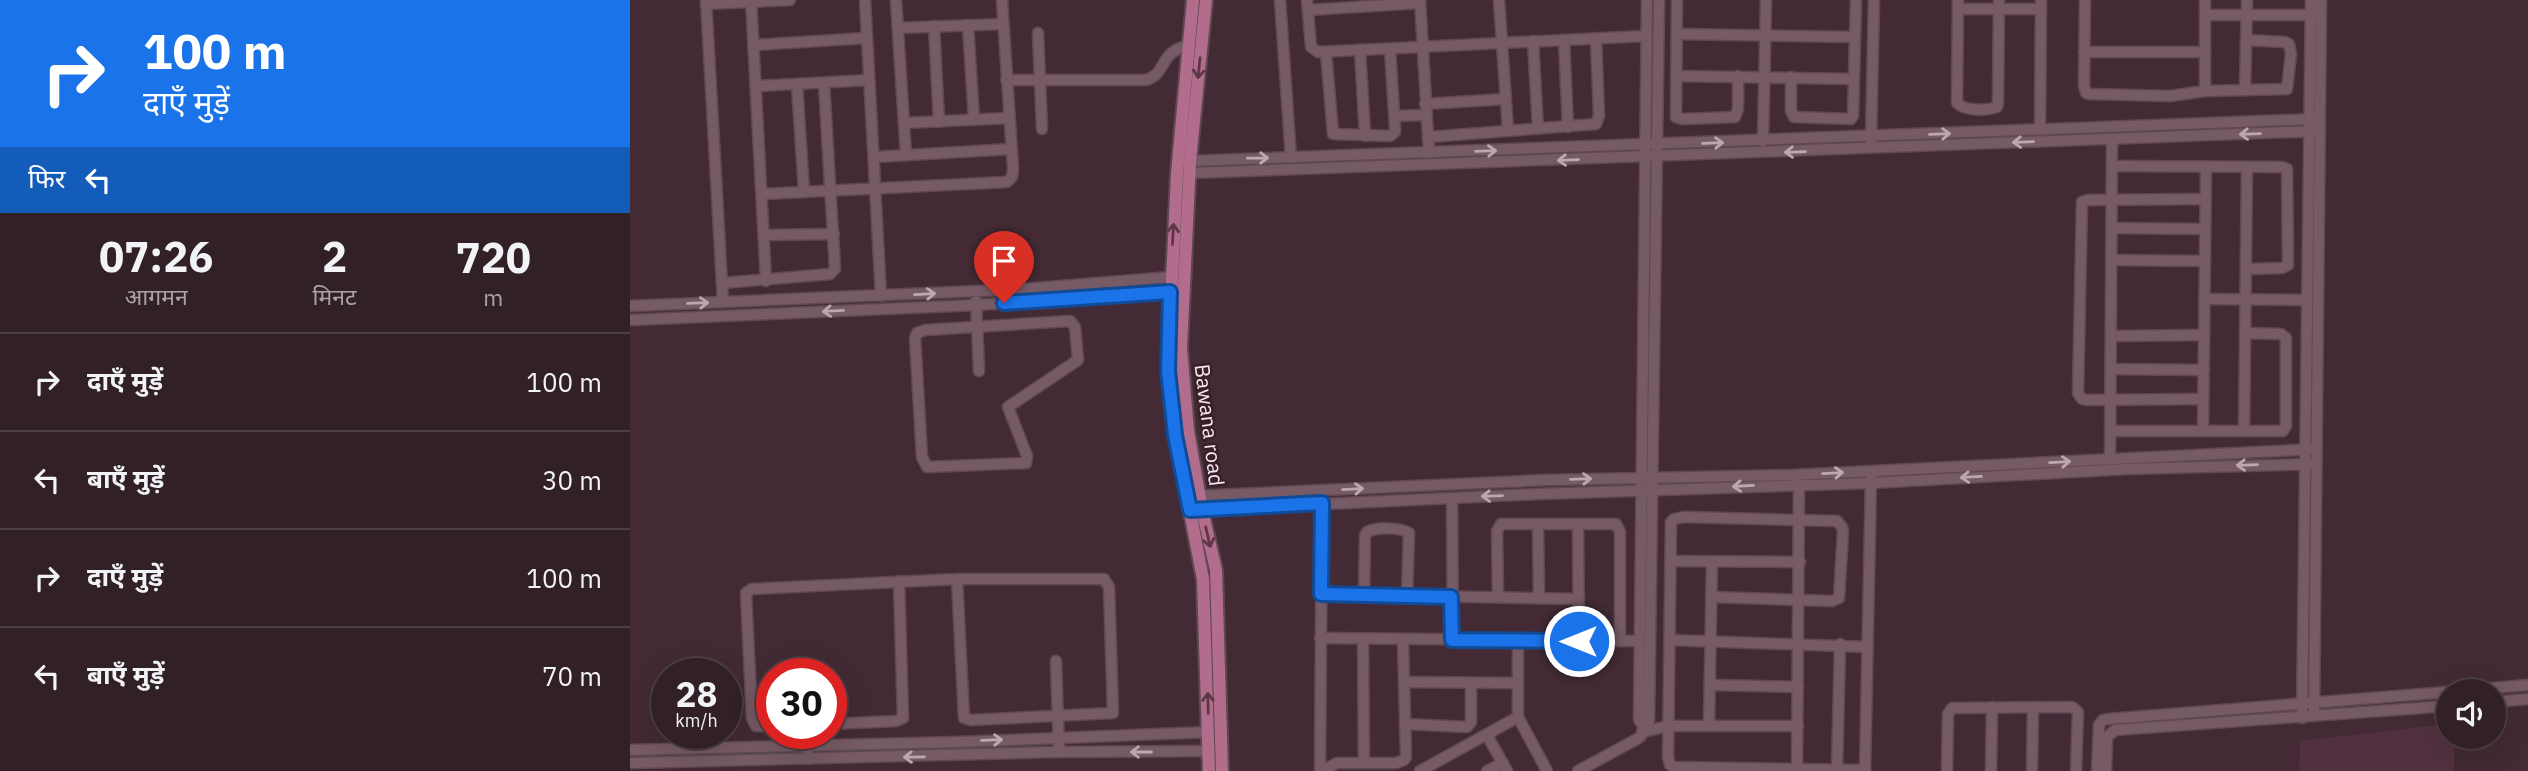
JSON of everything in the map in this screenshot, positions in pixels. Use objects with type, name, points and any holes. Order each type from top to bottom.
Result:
[{"type":"main road","name":"Bawana road","points":[[1193,0],[1177,174],[1168,371],[1175,435],[1196,510],[1203,579],[1209,771]]},
{"type":"main road","name":"Bawana road","points":[[1193,496],[1181,348],[1190,167],[1206,0]]},
{"type":"main road","name":"Bawana road","points":[[1196,510],[1216,570],[1222,771]]},
{"type":"street","points":[[723,302],[706,2],[790,0]]},
{"type":"street","points":[[865,0],[881,296]]},
{"type":"street","points":[[896,0],[906,155]]},
{"type":"street","points":[[762,194],[1007,182],[1012,177],[1002,0]]},
{"type":"street","points":[[1280,0],[1290,158]]},
{"type":"street","points":[[1500,0],[1507,131]]},
{"type":"street","points":[[1643,729],[1639,720],[1639,641],[1647,0]]},
{"type":"street","points":[[1578,771],[1637,739],[1649,720],[1659,0]]},
{"type":"street","points":[[1677,0],[1676,117],[1735,117],[1738,109],[1738,76]]},
{"type":"street","points":[[1763,141],[1766,0]]},
{"type":"street","points":[[1791,77],[1791,111],[1798,119],[1851,119],[1856,0]]},
{"type":"street","points":[[1871,148],[1874,0]]},
{"type":"street","points":[[2085,0],[2084,90],[2089,94],[2170,96],[2205,91],[2287,89],[2291,48],[2285,42],[2246,40]]},
{"type":"street","points":[[2205,91],[2206,0]]},
{"type":"street","points":[[2245,90],[2247,0]]},
{"type":"street","points":[[2302,718],[2310,464],[2316,449],[2311,0]]},
{"type":"street","points":[[2314,119],[2321,0]]},
{"type":"street","points":[[751,1],[766,281]]},
{"type":"street","points":[[1429,153],[1426,110],[1423,47],[1420,2],[1308,5],[1311,47],[1318,52],[1390,49],[1423,47],[1501,43],[1533,41],[1646,36]]},
{"type":"street","points":[[1999,5],[1997,107],[1964,108],[1956,103],[1958,4],[2041,5],[2040,130]]},
{"type":"street","points":[[2205,15],[2311,15]]},
{"type":"street","points":[[898,28],[1003,23]]},
{"type":"street","points":[[968,25],[974,120]]},
{"type":"street","points":[[934,26],[939,122]]},
{"type":"street","points":[[1038,33],[1042,129]]},
{"type":"street","points":[[1677,34],[1855,37]]},
{"type":"street","points":[[754,45],[867,38]]},
{"type":"street","points":[[1428,137],[1592,125],[1598,121],[1596,38]]},
{"type":"street","points":[[1564,40],[1568,127]]},
{"type":"street","points":[[1533,41],[1538,129]]},
{"type":"street","points":[[1006,80],[1146,80],[1156,75],[1174,49],[1189,45]]},
{"type":"street","points":[[1326,52],[1332,131],[1337,136],[1393,135],[1395,116],[1390,49]]},
{"type":"street","points":[[1360,50],[1365,136]]},
{"type":"street","points":[[2084,52],[2205,52]]},
{"type":"street","points":[[1676,76],[1853,79]]},
{"type":"street","points":[[757,86],[869,80]]},
{"type":"street","points":[[722,283],[766,281],[833,272],[834,233],[824,83]]},
{"type":"street","points":[[797,84],[804,192]]},
{"type":"street","points":[[1395,116],[1505,99]]},
{"type":"street","points":[[904,123],[1009,118]]},
{"type":"street","points":[[1190,167],[1290,158],[2314,119]]},
{"type":"street","points":[[1190,167],[1657,157],[2314,131]]},
{"type":"street","points":[[2314,131],[2304,450],[2310,464],[2314,716]]},
{"type":"street","points":[[2110,460],[2112,139]]},
{"type":"street","points":[[874,157],[1011,149]]},
{"type":"street","points":[[2112,166],[2287,169],[2288,265],[2282,268],[2246,269]]},
{"type":"street","points":[[2244,431],[2248,167]]},
{"type":"street","points":[[2203,431],[2206,168]]},
{"type":"street","points":[[2203,399],[2082,399],[2078,393],[2081,205],[2084,200],[2206,199]]},
{"type":"street","points":[[2112,228],[2205,229]]},
{"type":"street","points":[[764,235],[834,233]]},
{"type":"street","points":[[2112,260],[2205,261]]},
{"type":"street","points":[[630,306],[975,291],[1171,277]]},
{"type":"street","points":[[975,291],[979,370]]},
{"type":"street","points":[[630,320],[976,305],[1170,292]]},
{"type":"street","points":[[2204,299],[2307,300]]},
{"type":"street","points":[[1070,321],[1075,327],[1078,360],[1008,407],[1027,456],[1026,463],[927,467],[922,457],[915,338],[917,333],[925,330],[977,328],[1070,321]]},
{"type":"street","points":[[2110,431],[2283,431],[2286,426],[2286,338],[2281,334],[2245,334]]},
{"type":"street","points":[[2111,336],[2204,335]]},
{"type":"street","points":[[2111,369],[2204,370]]},
{"type":"street","points":[[1193,496],[1640,477],[1871,471],[2316,449]]},
{"type":"street","points":[[1196,510],[1871,483],[2114,469],[2310,464]]},
{"type":"street","points":[[1711,597],[1832,601],[1839,598],[1843,532],[1837,521],[1679,517],[1671,522],[1668,757],[1670,765],[1734,769],[1865,770],[1871,471]]},
{"type":"street","points":[[1797,769],[1799,484]]},
{"type":"street","points":[[1452,498],[1452,640]]},
{"type":"street","points":[[1322,503],[1321,771],[1338,763],[1396,763],[1406,757],[1404,640]]},
{"type":"street","points":[[1498,597],[1498,527],[1505,523],[1611,523],[1619,527],[1620,641]]},
{"type":"street","points":[[1538,525],[1539,598]]},
{"type":"street","points":[[1578,525],[1579,641]]},
{"type":"street","points":[[1364,594],[1365,536],[1374,529],[1402,530],[1409,533],[1407,595]]},
{"type":"street","points":[[1670,561],[1800,562]]},
{"type":"street","points":[[1709,725],[1712,561]]},
{"type":"street","points":[[756,726],[752,718],[746,593],[752,589],[957,579],[1100,578],[1107,582],[1114,710],[1110,715],[971,720],[964,718],[957,579]]},
{"type":"street","points":[[847,723],[896,721],[903,718],[899,581]]},
{"type":"street","points":[[1321,594],[1579,599]]},
{"type":"street","points":[[1320,638],[1518,642],[1639,641]]},
{"type":"street","points":[[1363,639],[1364,763]]},
{"type":"street","points":[[1670,640],[1867,647]]},
{"type":"street","points":[[1518,642],[1518,717],[1547,771]]},
{"type":"street","points":[[1837,771],[1840,645]]},
{"type":"street","points":[[1056,661],[1059,752]]},
{"type":"street","points":[[1404,682],[1516,683]]},
{"type":"street","points":[[1405,724],[1467,727],[1471,722],[1471,683]]},
{"type":"street","points":[[1710,685],[1798,687]]},
{"type":"street","points":[[2506,687],[2528,685]]},
{"type":"street","points":[[2097,771],[2098,731],[2103,720],[2436,693]]},
{"type":"street","points":[[2506,701],[2528,699]]},
{"type":"street","points":[[2106,771],[2107,737],[2115,730],[2436,706]]},
{"type":"street","points":[[1991,771],[1992,707]]},
{"type":"street","points":[[1947,771],[1949,710],[1992,707],[2076,708],[2076,771]]},
{"type":"street","points":[[2032,771],[2033,707]]},
{"type":"street","points":[[1420,771],[1518,717]]},
{"type":"street","points":[[1643,729],[1709,725],[1798,726]]},
{"type":"street","points":[[847,744],[1209,732]]},
{"type":"street","points":[[1487,735],[1505,767],[1488,771]]},
{"type":"street","points":[[630,750],[756,746]]},
{"type":"street","points":[[807,749],[808,759]]},
{"type":"street","points":[[630,763],[1059,752],[1210,751]]},
{"type":"shaded area","points":[[2436,725],[2436,749],[2454,749],[2454,771],[2299,771],[2300,741]]},
{"type":"route","points":[[1004,303],[1170,292],[1168,371],[1175,435],[1190,510],[1322,503],[1321,594],[1451,597],[1452,640],[1579,641]]}]
